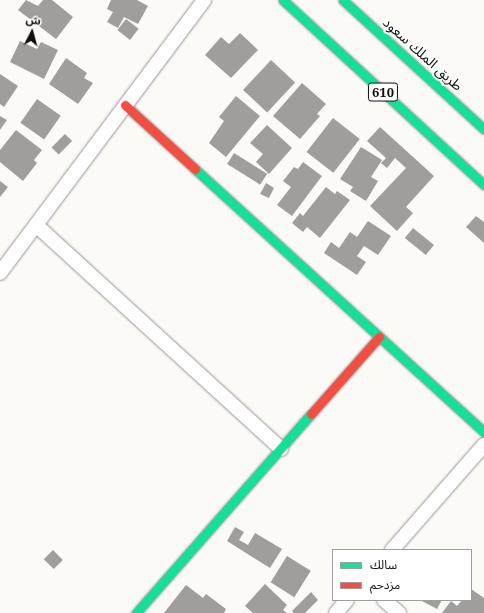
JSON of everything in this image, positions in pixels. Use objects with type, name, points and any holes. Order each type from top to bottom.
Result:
[{"type":"street","points":[[0,273],[204,0]]},
{"type":"street","name":"610","points":[[282,0],[484,185]]},
{"type":"street","name":"طريق الملك سعود","points":[[343,0],[484,129]]},
{"type":"street","points":[[125,105],[484,432]]},
{"type":"street","points":[[36,226],[281,449]]},
{"type":"street","points":[[136,613],[379,337]]},
{"type":"street","points":[[393,549],[484,445]]},
{"type":"street","points":[[336,613],[346,601]]},
{"type":"street","points":[[385,601],[399,613]]},
{"type":"building","points":[[26,0],[38,6],[43,0],[52,0],[73,17],[56,39],[18,10]]},
{"type":"building","points":[[111,0],[137,0],[148,6],[138,24],[124,17],[118,28],[107,22],[113,12],[107,9]]},
{"type":"building","points":[[126,19],[139,29],[130,40],[117,30]]},
{"type":"building","points":[[240,33],[258,50],[231,78],[205,55],[221,37],[229,44]]},
{"type":"building","points":[[20,41],[37,49],[41,42],[58,50],[44,79],[10,62]]},
{"type":"building","points":[[66,58],[87,73],[84,78],[93,83],[78,104],[49,84]]},
{"type":"building","points":[[271,60],[295,83],[267,112],[243,90]]},
{"type":"building","points":[[0,74],[18,86],[4,107],[0,104]]},
{"type":"building","points":[[302,83],[326,104],[317,114],[320,116],[300,139],[273,116]]},
{"type":"building","points":[[236,96],[260,116],[226,157],[209,143],[224,121],[219,117]]},
{"type":"building","points":[[37,99],[61,116],[44,139],[20,123]]},
{"type":"building","points":[[0,116],[7,120],[0,130]]},
{"type":"building","points":[[333,118],[360,139],[333,173],[307,152]]},
{"type":"building","points":[[267,125],[292,148],[269,174],[256,162],[263,154],[250,143]]},
{"type":"building","points":[[380,127],[434,176],[406,207],[413,213],[397,231],[370,206],[406,168],[395,158],[387,168],[381,163],[386,158],[367,141]]},
{"type":"building","points":[[16,130],[42,150],[34,160],[37,163],[23,181],[0,162],[0,150]]},
{"type":"building","points":[[65,134],[72,141],[59,155],[52,147]]},
{"type":"building","points":[[361,147],[382,160],[371,177],[378,181],[366,201],[350,191],[353,187],[340,179]]},
{"type":"building","points":[[234,153],[267,174],[260,185],[227,164]]},
{"type":"building","points":[[303,162],[322,176],[292,216],[277,205],[291,187],[283,181],[294,167],[298,169]]},
{"type":"building","points":[[0,181],[8,187],[0,197]]},
{"type":"building","points":[[266,183],[274,188],[269,198],[260,194]]},
{"type":"building","points":[[326,187],[335,194],[337,191],[350,200],[320,238],[307,227],[303,232],[292,223],[300,213],[303,216]]},
{"type":"building","points":[[476,216],[484,222],[484,243],[466,227]]},
{"type":"building","points":[[368,221],[391,236],[378,255],[364,246],[357,256],[366,262],[357,275],[324,253],[331,242],[339,248],[350,232],[357,237]]},
{"type":"building","points":[[413,228],[434,245],[426,255],[405,238]]},
{"type":"building","points":[[235,527],[244,532],[239,540],[248,545],[255,533],[282,549],[270,568],[227,541]]},
{"type":"building","points":[[53,550],[63,560],[54,569],[44,559]]},
{"type":"building","points":[[287,556],[311,571],[294,597],[271,582]]},
{"type":"building","points":[[265,584],[287,605],[283,610],[287,613],[253,613],[245,606]]},
{"type":"building","points":[[186,585],[203,598],[206,594],[226,609],[224,613],[164,613]]},
{"type":"building","points":[[472,590],[484,598],[484,613],[442,613],[451,601],[457,606],[461,601],[472,601]]},
{"type":"building","points":[[311,592],[318,600],[305,613],[294,613],[292,611]]},
{"type":"building","points":[[422,601],[441,601],[437,609]]},
{"type":"traffic: fast","points":[[283,0],[484,185]]},
{"type":"traffic: fast","points":[[343,0],[484,129]]},
{"type":"traffic: fast","points":[[195,169],[484,432]]},
{"type":"traffic: fast","points":[[136,613],[311,414]]},
{"type":"traffic: jam","points":[[125,105],[195,169]]},
{"type":"traffic: jam","points":[[311,414],[379,337]]}]
